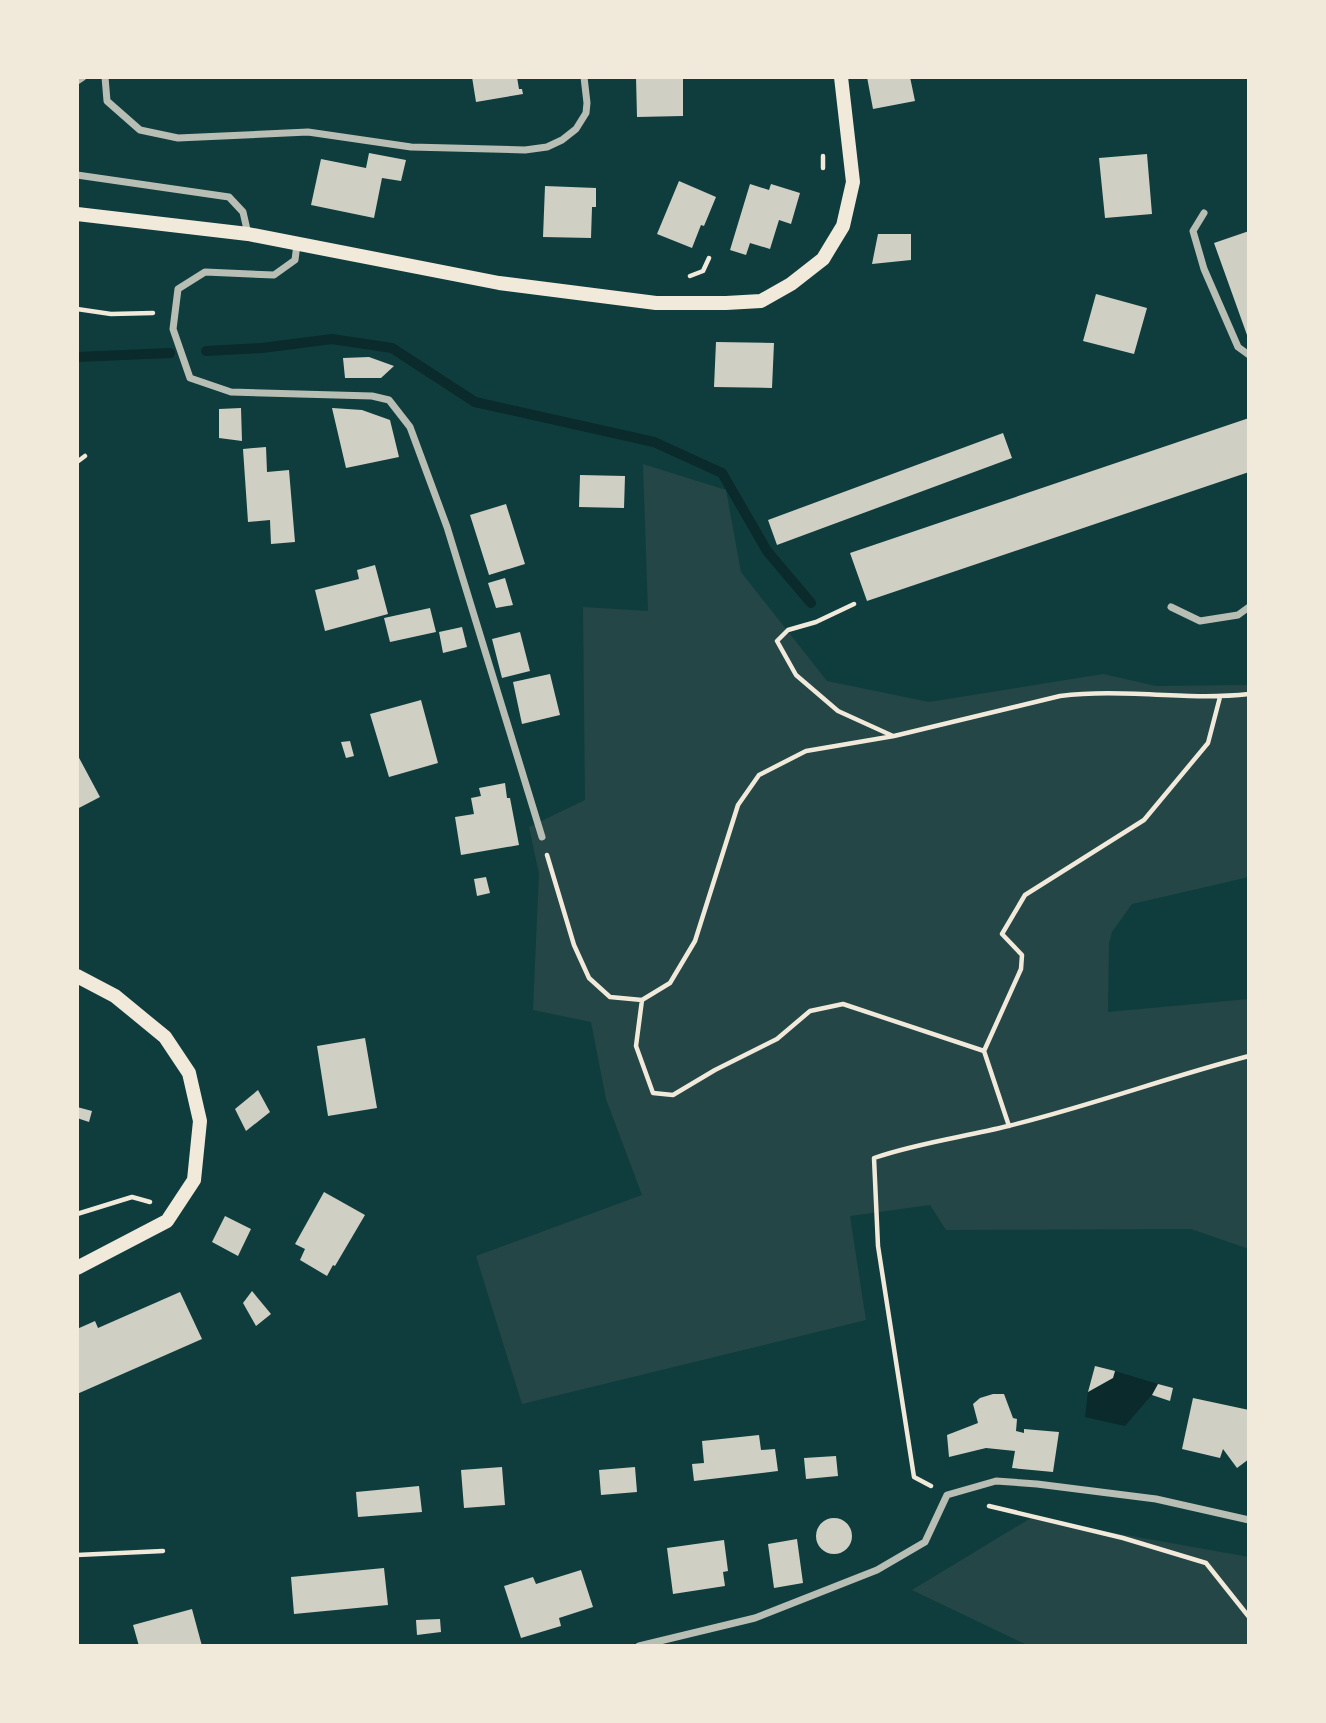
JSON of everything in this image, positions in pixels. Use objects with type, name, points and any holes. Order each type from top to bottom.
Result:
[{"type":"main road","points":[[77,214],[248,234],[499,283],[656,303],[761,301],[791,284],[823,259],[843,226],[853,182],[841,77]]},
{"type":"main road","points":[[77,976],[115,996],[165,1037],[189,1073],[200,1121],[194,1180],[167,1222],[77,1268]]},
{"type":"street","points":[[77,81],[83,77]]},
{"type":"street","points":[[105,77],[107,102],[140,130],[178,138],[308,132],[411,147],[503,151],[547,147],[576,129],[586,113],[584,77]]},
{"type":"street","points":[[77,174],[229,197],[243,212],[248,234]]},
{"type":"street","points":[[1204,213],[1193,231],[1204,269],[1238,347],[1249,355]]},
{"type":"street","points":[[297,244],[295,260],[274,275],[205,272],[177,289],[173,329],[190,378],[231,392],[381,398],[390,400],[410,426],[447,527],[542,837]]},
{"type":"street","points":[[1171,607],[1200,621],[1238,615],[1249,607]]},
{"type":"street","points":[[639,1646],[755,1618],[877,1570],[925,1542],[947,1495],[996,1482],[1037,1484],[1156,1499],[1249,1520]]},
{"type":"path","points":[[77,309],[111,314],[175,312]]},
{"type":"path","points":[[77,463],[85,456]]},
{"type":"path","points":[[854,604],[816,622],[788,629],[777,641],[796,675],[838,711],[894,736]]},
{"type":"path","points":[[542,837],[574,945],[589,978],[610,997],[642,1000],[670,984],[695,941],[738,805],[759,775],[806,751],[894,736],[1060,695],[1085,693],[1220,697],[1249,694]]},
{"type":"path","points":[[1009,1126],[984,1051],[1021,969],[1022,955],[1002,934],[1025,895],[1144,820],[1208,743],[1220,697]]},
{"type":"path","points":[[642,1000],[636,1046],[653,1093],[673,1095],[776,1039],[810,1011],[843,1004],[984,1051]]},
{"type":"path","points":[[1249,1056],[1009,1126],[874,1158],[878,1246],[914,1477],[947,1495],[1123,1538],[1206,1563],[1249,1617]]},
{"type":"path","points":[[77,1214],[132,1197],[176,1208]]},
{"type":"path","points":[[77,1555],[163,1551]]},
{"type":"shaded area","points":[[643,464],[726,490],[741,572],[827,681],[929,702],[1103,674],[1156,686],[1249,685],[1249,877],[1132,904],[1112,932],[1109,943],[1108,1012],[1249,999],[1249,1249],[1191,1229],[946,1230],[930,1205],[850,1216],[866,1320],[522,1404],[476,1256],[642,1195],[606,1099],[591,1022],[533,1010],[539,874],[529,827],[585,800],[583,607],[648,611]]},
{"type":"shaded area","points":[[1115,1371],[1158,1384],[1156,1390],[1125,1426],[1085,1417],[1088,1392],[1113,1378]]},
{"type":"shaded area","points":[[1031,1518],[1249,1557],[1249,1646],[1029,1646],[912,1590]]},
{"type":"building","points":[[472,77],[517,77],[519,89],[522,89],[523,94],[476,102]]},
{"type":"building","points":[[636,77],[683,77],[683,116],[637,117]]},
{"type":"building","points":[[867,77],[910,77],[915,101],[873,109]]},
{"type":"building","points":[[369,153],[406,160],[401,181],[382,178],[374,218],[311,205],[321,159],[366,168]]},
{"type":"building","points":[[1147,154],[1152,214],[1105,218],[1099,158]]},
{"type":"building","points":[[679,181],[716,197],[692,248],[657,234]]},
{"type":"building","points":[[750,184],[769,190],[771,184],[800,193],[791,224],[779,220],[770,249],[750,243],[746,255],[730,250]]},
{"type":"building","points":[[545,186],[596,188],[591,238],[543,237]]},
{"type":"building","points":[[1249,231],[1249,334],[1247,335],[1214,243]]},
{"type":"building","points":[[878,234],[911,234],[911,260],[872,264]]},
{"type":"building","points":[[1096,294],[1147,308],[1134,354],[1083,341]]},
{"type":"building","points":[[716,342],[774,343],[772,388],[714,387]]},
{"type":"building","points":[[369,357],[394,366],[381,378],[345,378],[343,358]]},
{"type":"building","points":[[241,408],[242,441],[219,438],[219,409]]},
{"type":"building","points":[[332,408],[362,410],[390,420],[399,457],[346,468]]},
{"type":"building","points":[[1249,418],[1249,472],[867,601],[850,553]]},
{"type":"building","points":[[1003,433],[1012,458],[777,545],[768,520]]},
{"type":"building","points":[[266,447],[267,472],[289,470],[295,542],[271,544],[270,520],[248,522],[243,449]]},
{"type":"building","points":[[580,475],[625,476],[624,508],[579,507]]},
{"type":"building","points":[[506,504],[525,564],[489,575],[470,515]]},
{"type":"building","points":[[375,565],[388,614],[325,631],[315,590],[359,579],[357,570]]},
{"type":"building","points":[[505,578],[513,605],[496,608],[488,583]]},
{"type":"building","points":[[430,608],[436,632],[390,642],[384,618]]},
{"type":"building","points":[[462,627],[467,647],[443,653],[439,632]]},
{"type":"building","points":[[520,632],[530,671],[502,678],[492,639]]},
{"type":"building","points":[[550,674],[560,715],[522,724],[513,682]]},
{"type":"building","points":[[421,700],[438,763],[389,777],[370,714]]},
{"type":"building","points":[[350,741],[354,756],[346,758],[341,742]]},
{"type":"building","points":[[77,754],[100,797],[77,809]]},
{"type":"building","points":[[505,783],[519,845],[461,855],[455,817],[474,814],[471,798],[481,796],[479,788]]},
{"type":"building","points":[[486,877],[490,893],[477,896],[474,879]]},
{"type":"building","points":[[365,1038],[377,1108],[328,1116],[317,1046]]},
{"type":"building","points":[[258,1090],[270,1112],[246,1131],[235,1109]]},
{"type":"building","points":[[77,1107],[92,1111],[89,1122],[77,1118]]},
{"type":"building","points":[[324,1192],[365,1215],[327,1276],[300,1260],[305,1249],[295,1244]]},
{"type":"building","points":[[225,1216],[251,1229],[238,1256],[212,1242]]},
{"type":"building","points":[[252,1291],[271,1314],[256,1326],[243,1303]]},
{"type":"building","points":[[180,1292],[202,1339],[77,1394],[77,1329],[95,1321],[98,1328]]},
{"type":"building","points":[[1095,1366],[1115,1371],[1113,1378],[1088,1392]]},
{"type":"building","points":[[1158,1384],[1173,1388],[1170,1401],[1152,1395]]},
{"type":"building","points":[[1004,1394],[1013,1418],[1017,1419],[1016,1431],[1024,1433],[1024,1429],[1059,1432],[1053,1472],[1012,1468],[1015,1451],[986,1448],[949,1457],[947,1435],[978,1423],[973,1404],[980,1398]]},
{"type":"building","points":[[1193,1398],[1249,1410],[1249,1459],[1237,1468],[1223,1449],[1220,1458],[1182,1449]]},
{"type":"building","points":[[759,1435],[761,1450],[775,1449],[778,1471],[694,1481],[692,1464],[704,1463],[702,1441]]},
{"type":"building","points":[[836,1456],[838,1476],[806,1479],[804,1458]]},
{"type":"building","points":[[502,1467],[505,1505],[464,1508],[461,1470]]},
{"type":"building","points":[[635,1467],[637,1492],[601,1495],[599,1470]]},
{"type":"building","points":[[419,1486],[422,1512],[358,1517],[356,1492]]},
{"type":"building","points":[[834,1518],[847,1523],[852,1536],[847,1549],[834,1554],[821,1549],[816,1536],[821,1523]]},
{"type":"building","points":[[797,1539],[803,1583],[774,1588],[768,1544]]},
{"type":"building","points":[[724,1540],[728,1571],[723,1572],[725,1586],[673,1594],[667,1548]]},
{"type":"building","points":[[384,1568],[388,1605],[294,1614],[291,1577]]},
{"type":"building","points":[[581,1570],[593,1607],[559,1618],[561,1626],[521,1638],[504,1586],[533,1577],[536,1584]]},
{"type":"building","points":[[192,1609],[202,1646],[139,1646],[133,1625]]},
{"type":"building","points":[[440,1619],[441,1632],[417,1635],[416,1620]]},
{"type":"waterway","points":[[206,351],[262,348],[332,339],[392,348],[475,402],[654,442],[722,473],[767,551],[811,603]]},
{"type":"waterway","points":[[77,357],[170,353]]}]
